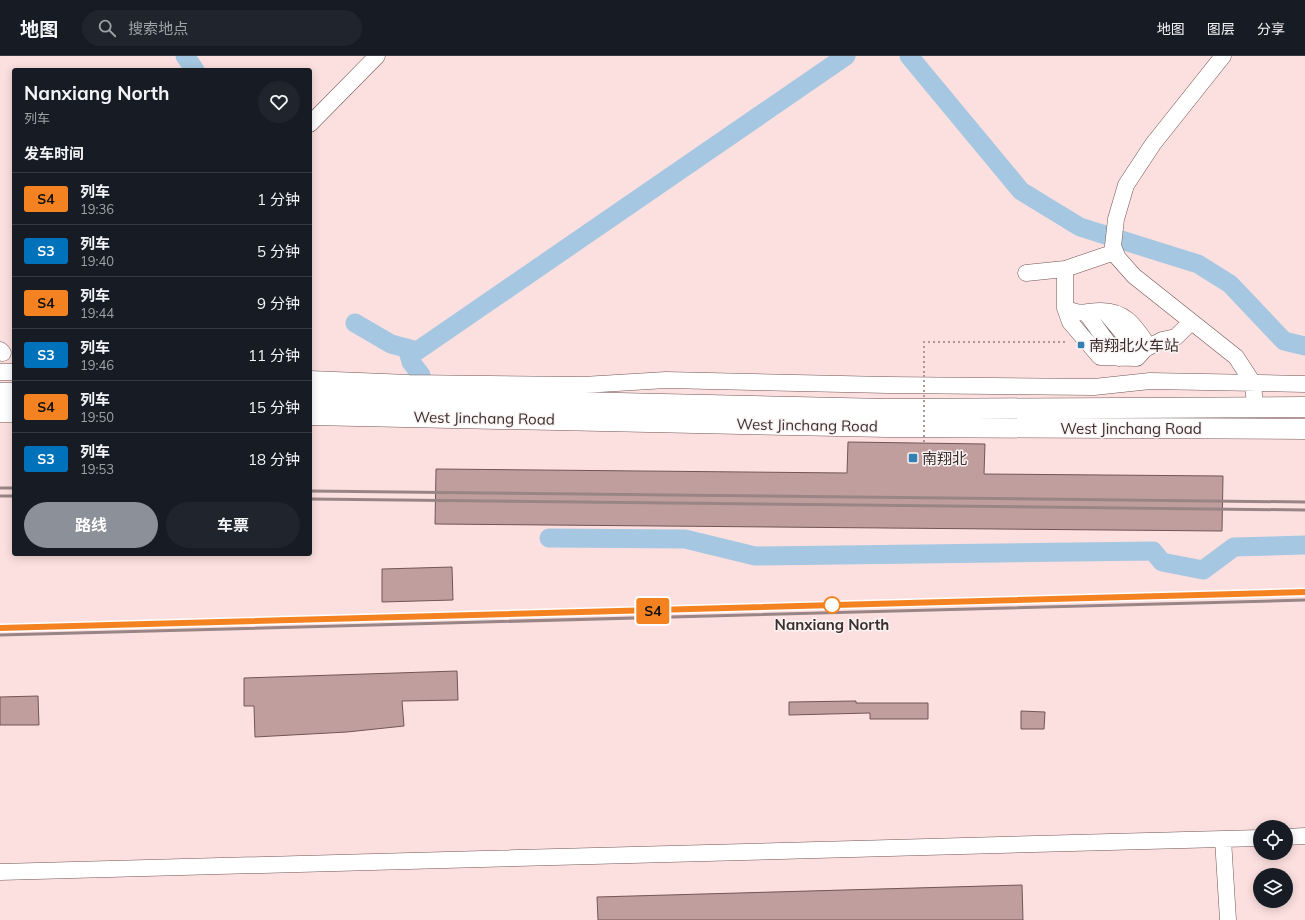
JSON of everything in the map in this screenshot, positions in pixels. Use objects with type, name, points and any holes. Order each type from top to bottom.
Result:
[{"type":"main road","points":[[0,393],[12,394]]},
{"type":"main road","name":"West Jinchang Road","points":[[312,396],[887,409],[1305,407]]},
{"type":"main road","points":[[0,412],[12,412]]},
{"type":"main road","name":"West Jinchang Road","points":[[312,414],[887,427],[1305,429]]},
{"type":"street","points":[[312,122],[377,56]]},
{"type":"street","points":[[1223,56],[1153,144],[1126,185],[1116,219],[1114,249],[1118,258],[1134,276],[1236,357],[1253,383],[1255,407]]},
{"type":"street","points":[[1026,273],[1065,269],[1114,249]]},
{"type":"street","points":[[1065,269],[1065,308],[1070,322],[1100,357],[1137,358],[1162,340],[1176,337],[1191,322]]},
{"type":"street","points":[[1065,308],[1077,314],[1105,312],[1120,314],[1134,325],[1145,351]]},
{"type":"street","points":[[1086,313],[1119,358]]},
{"type":"street","points":[[0,372],[12,372]]},
{"type":"street","points":[[312,379],[409,384],[559,385],[666,380],[880,385],[1094,387],[1150,381],[1305,384]]},
{"type":"street","points":[[1293,837],[1305,836]]},
{"type":"street","points":[[0,872],[1253,838]]},
{"type":"street","points":[[1223,839],[1228,920]]},
{"type":"path","points":[[924,443],[924,342],[1068,342]]},
{"type":"building","points":[[848,442],[985,444],[984,474],[1223,476],[1222,531],[435,524],[436,469],[847,473]]},
{"type":"building","points":[[452,567],[453,600],[382,602],[382,569]]},
{"type":"building","points":[[457,671],[458,700],[402,701],[404,726],[347,732],[255,737],[254,706],[244,706],[244,678]]},
{"type":"building","points":[[38,696],[39,725],[0,725],[0,697]]},
{"type":"building","points":[[856,701],[856,703],[928,703],[928,719],[870,719],[870,713],[789,715],[789,702]]},
{"type":"building","points":[[1021,711],[1045,712],[1044,729],[1021,729]]},
{"type":"building","points":[[1022,885],[1023,920],[598,920],[597,897]]},
{"type":"waterway","points":[[185,56],[194,68]]},
{"type":"waterway","points":[[355,323],[391,344],[417,351],[846,56]]},
{"type":"waterway","points":[[909,56],[1021,191],[1080,227],[1198,264],[1230,284],[1284,341],[1305,346]]},
{"type":"waterway","points":[[407,348],[411,362],[421,375]]},
{"type":"waterway","points":[[549,538],[685,539],[755,556],[1153,551],[1162,562],[1203,570],[1234,547],[1305,545]]},
{"type":"railway","points":[[0,488],[12,488]]},
{"type":"railway","points":[[312,491],[1305,502]]},
{"type":"railway","points":[[0,496],[12,496]]},
{"type":"railway","points":[[312,499],[1305,510]]},
{"type":"railway","points":[[0,628],[1305,592]]},
{"type":"railway","points":[[0,635],[1305,600]]},
{"type":"train","name":"S4","points":[[0,628],[1305,592]]},
{"type":"place","name":"南翔北火车站","points":[[1081,345]]},
{"type":"place","name":"南翔北","points":[[913,458]]},
{"type":"place","name":"Nanxiang North","points":[[832,605]]}]
